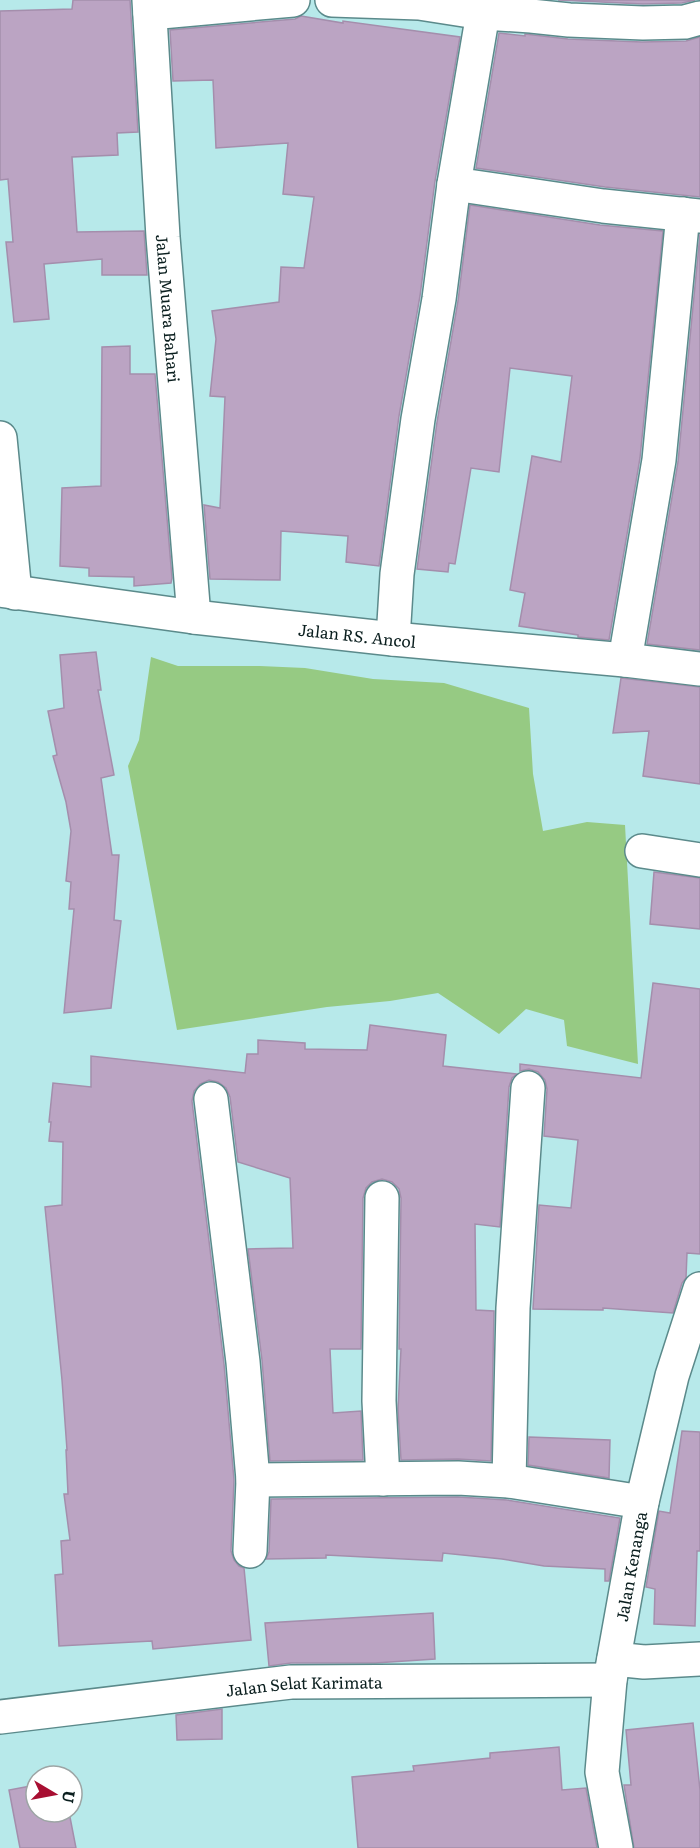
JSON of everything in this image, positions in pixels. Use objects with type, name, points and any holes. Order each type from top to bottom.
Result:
[{"type":"street","points":[[149,7],[293,0]]},
{"type":"street","points":[[332,0],[419,1],[483,13],[569,21],[615,11],[643,24],[685,22],[700,18]]},
{"type":"street","name":"Jalan Muara Bahari","points":[[149,7],[163,237],[194,617]]},
{"type":"street","points":[[393,639],[397,574],[418,419],[483,13]]},
{"type":"street","points":[[454,184],[603,206],[692,215],[659,460],[625,660]]},
{"type":"street","name":"Jalan RS. Ancol","points":[[0,438],[8,591],[194,617],[700,669]]},
{"type":"street","points":[[642,851],[700,860]]},
{"type":"street","points":[[509,1481],[513,1308],[528,1088]]},
{"type":"street","points":[[211,1099],[243,1362],[253,1480],[250,1551]]},
{"type":"street","points":[[382,1198],[378,1401],[383,1479]]},
{"type":"street","name":"Jalan Kenanga","points":[[616,1848],[602,1772],[612,1669],[642,1502],[672,1376],[690,1350],[700,1290]]},
{"type":"street","points":[[253,1480],[458,1478],[509,1481],[642,1502]]},
{"type":"street","name":"Jalan Selat Karimata","points":[[0,1717],[291,1682],[612,1669],[644,1662],[700,1659]]},
{"type":"green space","points":[[151,657],[178,666],[305,668],[373,679],[444,683],[529,708],[533,774],[543,831],[587,822],[625,825],[638,1064],[567,1046],[564,1020],[526,1009],[499,1034],[438,993],[177,1030],[128,766],[139,740]]},
{"type":"building","points":[[73,0],[130,0],[138,132],[117,133],[118,155],[72,157],[77,232],[144,231],[147,275],[102,275],[102,259],[44,264],[49,319],[14,322],[6,242],[13,242],[8,179],[0,180],[0,11],[72,9]]},
{"type":"building","points":[[558,0],[695,0],[682,3],[643,4]]},
{"type":"building","points":[[301,16],[460,37],[435,181],[420,296],[399,416],[379,566],[346,562],[348,536],[281,531],[280,580],[210,579],[204,505],[220,508],[225,397],[210,396],[216,339],[212,311],[279,302],[281,267],[304,268],[314,197],[283,194],[288,143],[216,148],[213,80],[173,81],[170,30],[295,19]]},
{"type":"building","points":[[499,33],[642,42],[686,41],[700,37],[700,197],[605,187],[476,168]]},
{"type":"building","points":[[470,205],[600,225],[663,231],[640,458],[609,640],[578,637],[578,635],[519,626],[525,593],[510,590],[532,456],[561,462],[572,376],[510,368],[499,472],[471,468],[455,564],[449,563],[448,572],[417,569],[437,422],[458,301]]},
{"type":"building","points":[[700,234],[700,650],[647,644],[678,462]]},
{"type":"building","points":[[130,346],[130,374],[155,374],[171,583],[134,586],[134,577],[89,576],[89,568],[60,566],[62,488],[101,486],[102,347]]},
{"type":"building","points":[[96,652],[101,690],[98,690],[114,775],[101,778],[112,855],[119,855],[114,920],[121,921],[111,1008],[64,1013],[74,909],[69,909],[71,882],[66,881],[71,831],[66,802],[53,756],[57,755],[48,711],[64,708],[60,655]]},
{"type":"building","points":[[621,678],[700,687],[700,784],[643,776],[649,731],[613,733]]},
{"type":"building","points":[[654,872],[700,878],[700,929],[650,924]]},
{"type":"building","points":[[653,983],[700,989],[700,1254],[687,1253],[686,1278],[682,1283],[673,1313],[603,1308],[603,1310],[533,1309],[539,1205],[571,1208],[578,1140],[544,1136],[547,1089],[545,1080],[538,1072],[529,1069],[520,1071],[520,1064],[641,1078]]},
{"type":"building","points":[[370,1025],[446,1035],[443,1066],[517,1074],[512,1078],[509,1087],[500,1227],[475,1224],[476,1310],[494,1311],[491,1461],[401,1460],[398,1409],[401,1349],[399,1349],[401,1198],[399,1189],[392,1182],[382,1179],[372,1182],[366,1188],[363,1198],[361,1349],[330,1349],[333,1413],[361,1411],[363,1460],[270,1461],[262,1360],[248,1249],[293,1248],[290,1178],[238,1162],[230,1097],[226,1088],[218,1082],[209,1080],[200,1084],[194,1091],[192,1101],[224,1364],[234,1480],[231,1551],[234,1560],[244,1568],[251,1640],[153,1649],[152,1641],[59,1646],[55,1575],[63,1574],[61,1541],[70,1540],[64,1494],[68,1494],[62,1380],[45,1207],[62,1205],[63,1142],[49,1141],[53,1083],[91,1087],[91,1056],[245,1073],[247,1054],[258,1054],[258,1040],[305,1043],[305,1049],[367,1050]]},
{"type":"building","points":[[682,1431],[700,1432],[700,1551],[697,1551],[695,1626],[654,1624],[655,1589],[646,1587],[659,1511],[670,1513]]},
{"type":"building","points":[[529,1437],[610,1440],[609,1478],[528,1465]]},
{"type":"building","points":[[458,1497],[507,1500],[620,1518],[609,1581],[605,1581],[605,1569],[544,1566],[443,1553],[442,1561],[326,1555],[326,1558],[266,1559],[269,1552],[271,1499]]},
{"type":"building","points":[[433,1613],[435,1659],[375,1663],[291,1663],[269,1666],[265,1623]]},
{"type":"building","points":[[222,1709],[222,1739],[177,1740],[176,1715]]},
{"type":"building","points":[[693,1723],[700,1790],[700,1848],[634,1848],[624,1785],[631,1785],[626,1730]]},
{"type":"building","points":[[559,1747],[562,1790],[586,1788],[597,1848],[358,1848],[352,1777],[414,1771],[413,1766],[490,1758],[490,1753]]},
{"type":"building","points":[[24,1787],[24,1824],[71,1824],[76,1848],[20,1848],[9,1790]]}]
